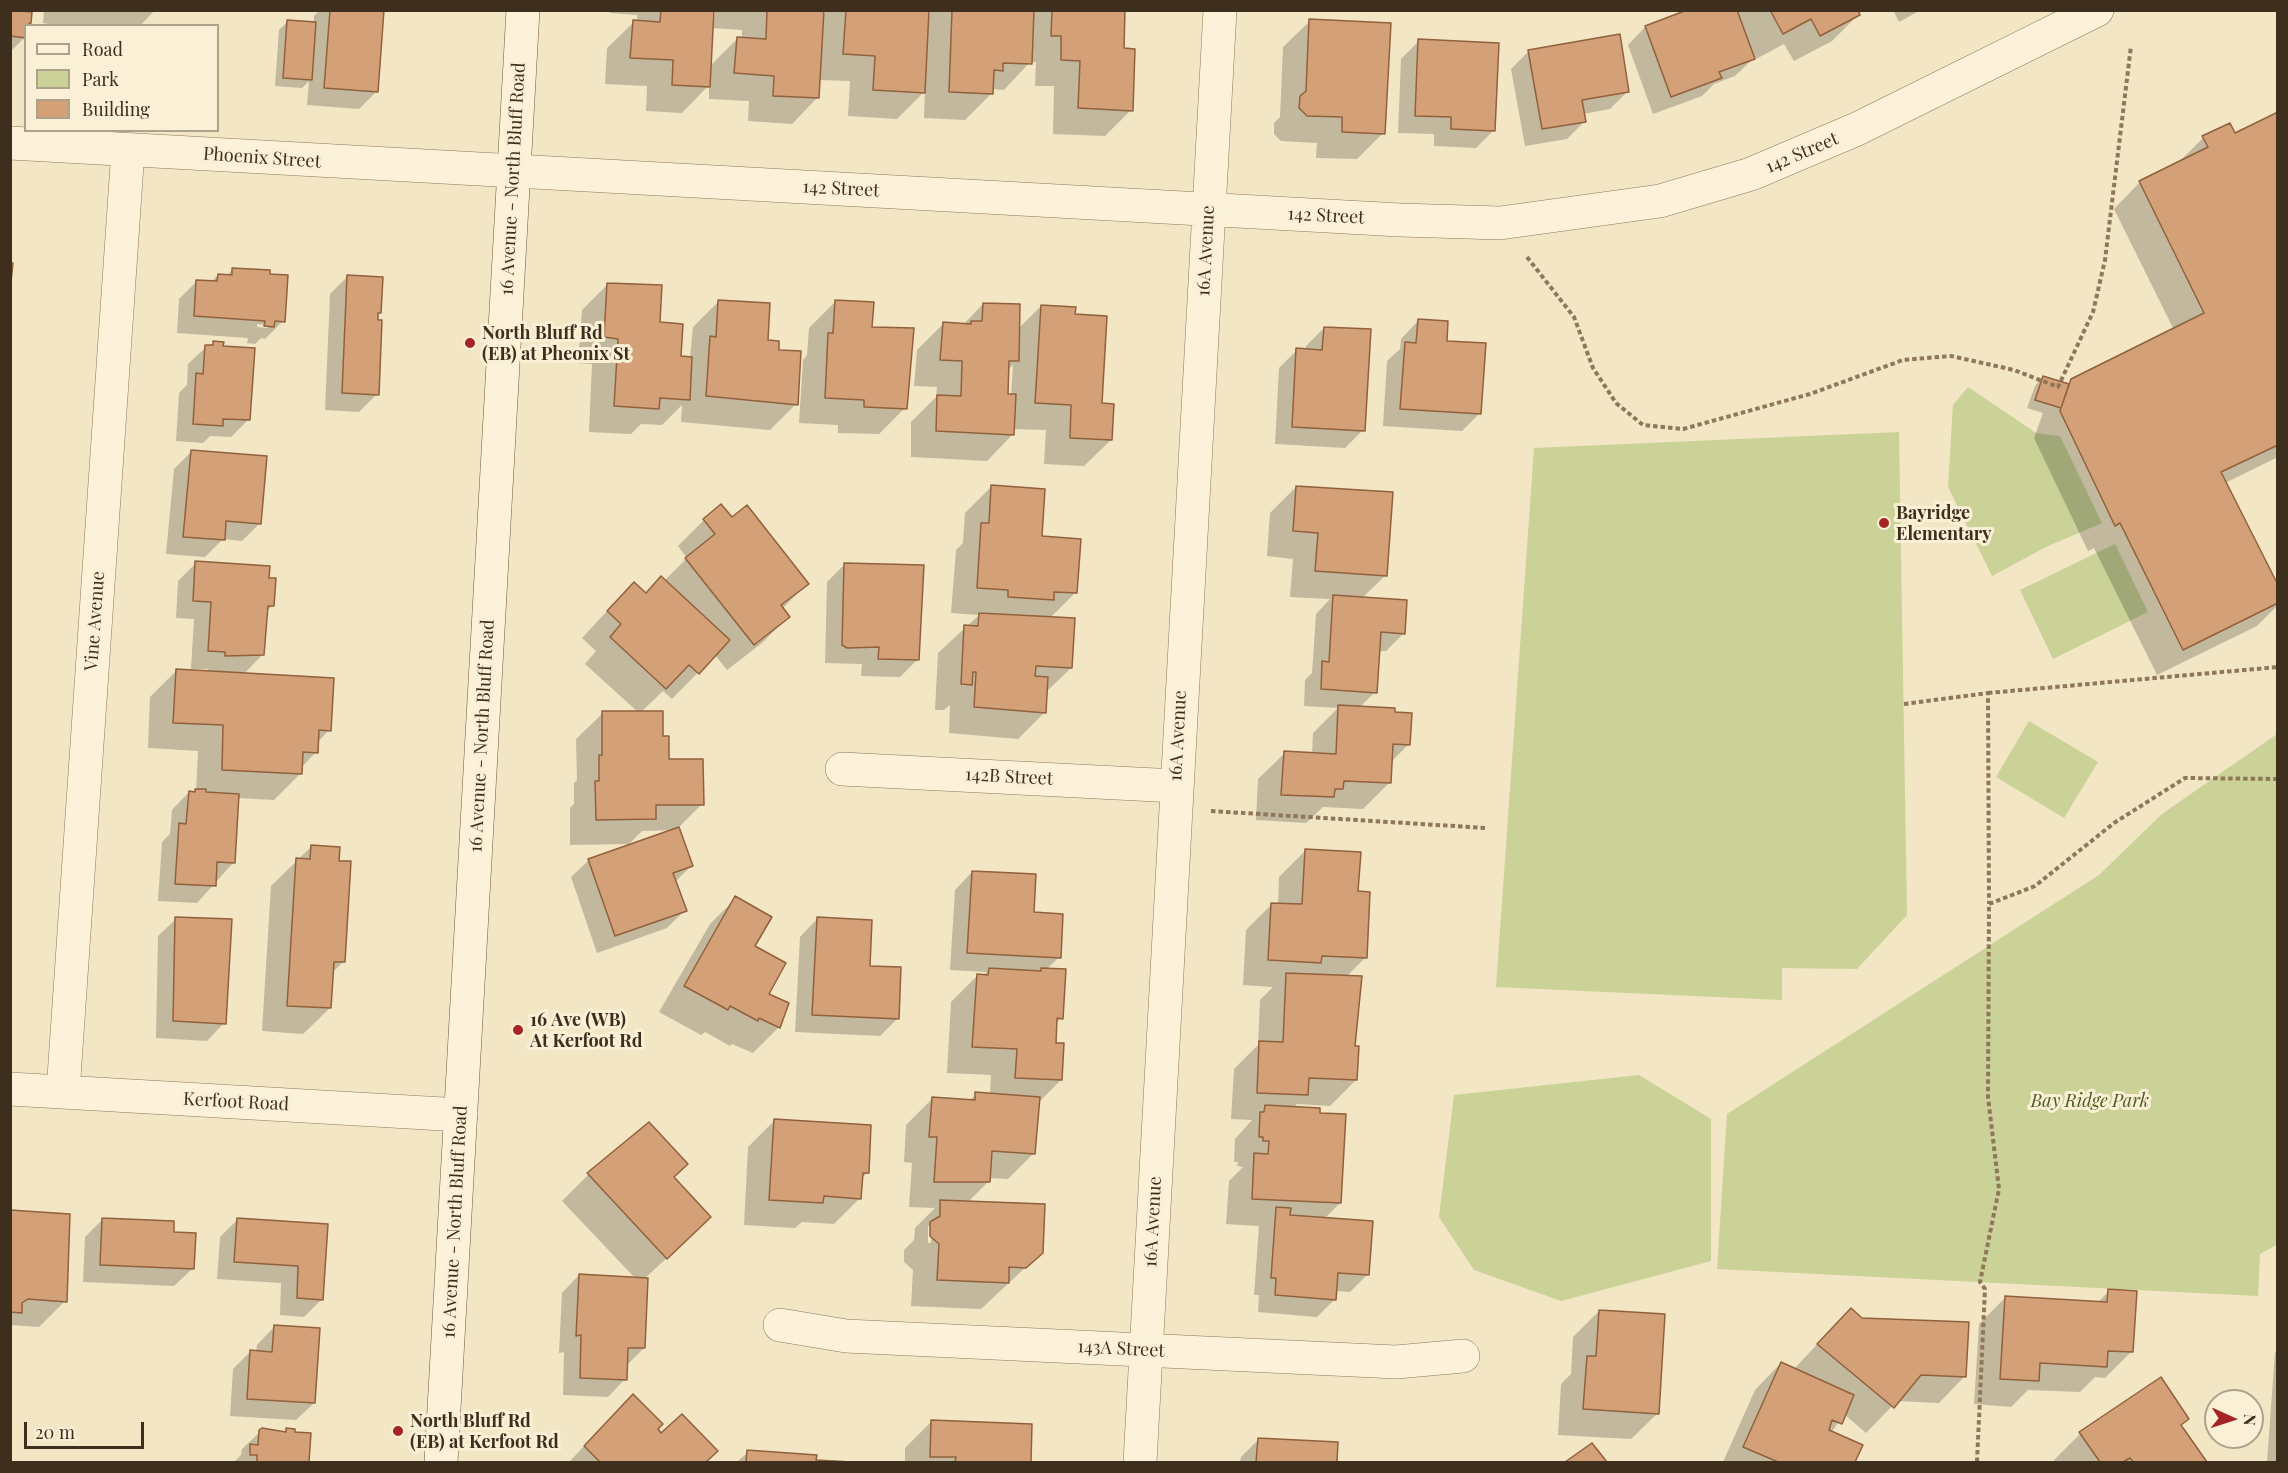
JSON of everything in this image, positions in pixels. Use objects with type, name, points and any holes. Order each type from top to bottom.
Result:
[{"type":"street","name":"16 Avenue - North Bluff Road","points":[[441,1462],[523,10]]},
{"type":"street","name":"16A Avenue","points":[[1140,1462],[1220,10]]},
{"type":"street","name":"142 Street","points":[[514,172],[1400,220],[1500,223],[1660,201],[1751,174],[1821,147],[2097,10]]},
{"type":"street","name":"Phoenix Street","points":[[10,143],[514,172]]},
{"type":"street","name":"Vine Avenue","points":[[63,1092],[128,150]]},
{"type":"street","name":"142B Street","points":[[842,769],[1175,797]]},
{"type":"street","name":"Kerfoot Road","points":[[10,1089],[460,1115]]},
{"type":"street","name":"143A Street","points":[[780,1325],[846,1336],[1396,1362],[1462,1356]]},
{"type":"path","points":[[1524,254],[1574,317],[1593,368],[1616,403],[1643,425],[1683,429],[1810,394],[1903,360],[1951,356],[2014,370],[2058,387],[2093,312],[2100,281],[2131,46]]},
{"type":"path","points":[[1904,704],[1988,693],[2277,667]]},
{"type":"path","points":[[1977,1462],[1985,1289],[1980,1282],[1999,1189],[1988,1097],[1988,693]]},
{"type":"path","points":[[1989,904],[2035,886],[2114,824],[2186,778],[2277,779]]},
{"type":"path","points":[[1175,797],[1485,828]]},
{"type":"green space","points":[[1968,387],[2036,433],[2060,436],[2102,523],[2046,547],[1992,576],[1948,487],[1953,405]]},
{"type":"green space","points":[[1899,432],[1907,915],[1857,969],[1782,968],[1782,1000],[1496,987],[1534,448]]},
{"type":"green space","points":[[2115,544],[2148,612],[2053,659],[2020,590]]},
{"type":"green space","points":[[2029,721],[2098,762],[2064,818],[1996,777]]},
{"type":"green space","name":"Bay Ridge Park","points":[[2277,734],[2278,1244],[2260,1254],[2258,1296],[1717,1269],[1727,1114],[2099,875],[2162,814]]},
{"type":"green space","points":[[1639,1075],[1711,1119],[1711,1261],[1561,1301],[1474,1270],[1439,1217],[1454,1095]]},
{"type":"building","points":[[10,10],[32,12],[31,23],[24,24],[24,38],[10,36]]},
{"type":"building","points":[[330,10],[384,10],[378,92],[324,88]]},
{"type":"building","points":[[661,10],[714,10],[710,87],[672,85],[673,60],[630,58],[633,20],[660,22]]},
{"type":"building","points":[[767,10],[824,10],[819,98],[773,96],[774,76],[734,73],[737,37],[766,39]]},
{"type":"building","points":[[846,10],[929,10],[925,93],[873,90],[875,56],[843,54]]},
{"type":"building","points":[[952,10],[1034,10],[1032,64],[1003,63],[1003,71],[994,70],[993,94],[949,92]]},
{"type":"building","points":[[1052,10],[1125,10],[1124,48],[1135,49],[1133,111],[1078,108],[1080,61],[1061,60],[1061,36],[1051,36]]},
{"type":"building","points":[[1687,10],[1737,10],[1755,59],[1719,72],[1722,78],[1671,97],[1645,26]]},
{"type":"building","points":[[1770,10],[1858,10],[1860,15],[1820,36],[1811,19],[1783,34]]},
{"type":"building","points":[[1309,19],[1391,23],[1385,134],[1342,132],[1342,117],[1307,116],[1299,108],[1300,96],[1306,91]]},
{"type":"building","points":[[287,20],[316,22],[312,80],[283,78]]},
{"type":"building","points":[[1620,34],[1629,92],[1582,100],[1586,122],[1542,129],[1528,50]]},
{"type":"building","points":[[1418,39],[1499,43],[1495,131],[1451,129],[1451,117],[1415,116]]},
{"type":"building","points":[[2278,112],[2278,445],[2221,472],[2278,585],[2278,603],[2183,650],[2120,523],[2115,526],[2060,411],[2071,379],[2204,313],[2139,181],[2208,147],[2202,136],[2230,123],[2235,133]]},
{"type":"building","points":[[10,263],[13,263],[10,292]]},
{"type":"building","points":[[232,268],[270,270],[270,274],[288,275],[285,322],[275,321],[274,327],[264,326],[265,321],[194,316],[196,280],[217,281],[218,274],[232,275]]},
{"type":"building","points":[[347,275],[383,277],[381,313],[378,313],[378,320],[382,320],[379,395],[342,393]]},
{"type":"building","points":[[607,283],[662,285],[660,322],[683,324],[681,356],[692,357],[690,400],[660,398],[659,409],[614,406],[618,339],[604,337]]},
{"type":"building","points":[[718,300],[770,303],[768,340],[779,341],[779,350],[801,351],[798,405],[706,396],[710,336],[716,337]]},
{"type":"building","points":[[835,300],[874,302],[872,327],[914,328],[907,409],[864,407],[864,400],[825,398],[828,333],[833,333]]},
{"type":"building","points":[[983,303],[1020,304],[1019,361],[1009,361],[1008,394],[1016,394],[1014,435],[936,431],[937,395],[961,396],[962,361],[940,360],[943,322],[971,324],[971,321],[982,321]]},
{"type":"building","points":[[1041,305],[1076,307],[1075,314],[1107,316],[1102,403],[1114,404],[1112,440],[1070,438],[1071,405],[1035,403]]},
{"type":"building","points":[[1418,319],[1448,321],[1447,341],[1486,343],[1481,414],[1400,409],[1405,342],[1416,343]]},
{"type":"building","points":[[1324,327],[1371,329],[1365,431],[1292,427],[1296,348],[1322,350]]},
{"type":"building","points":[[213,341],[224,342],[223,346],[255,348],[250,420],[223,419],[223,426],[193,424],[196,373],[203,374],[205,345],[213,345]]},
{"type":"building","points":[[2043,376],[2069,384],[2061,408],[2035,400]]},
{"type":"building","points":[[191,450],[267,456],[261,524],[226,521],[225,540],[183,537]]},
{"type":"building","points":[[991,485],[1045,489],[1042,536],[1081,539],[1077,593],[1054,592],[1054,600],[1008,597],[1008,590],[977,588],[981,523],[989,523]]},
{"type":"building","points":[[1296,486],[1393,492],[1387,576],[1315,571],[1318,533],[1293,531]]},
{"type":"building","points":[[721,504],[732,517],[747,505],[809,584],[781,605],[790,617],[754,645],[685,558],[715,534],[703,519]]},
{"type":"building","points":[[195,561],[270,566],[269,578],[276,578],[274,606],[268,606],[264,655],[225,656],[225,652],[208,651],[211,602],[193,601]]},
{"type":"building","points":[[844,563],[924,565],[919,660],[878,659],[879,647],[847,648],[842,645]]},
{"type":"building","points":[[661,576],[730,640],[699,674],[689,665],[666,689],[610,637],[621,624],[607,611],[634,582],[646,593]]},
{"type":"building","points":[[1333,595],[1407,600],[1405,634],[1381,632],[1377,693],[1321,689],[1322,661],[1329,662]]},
{"type":"building","points":[[979,613],[1075,618],[1072,668],[1036,666],[1035,676],[1048,677],[1046,713],[974,707],[976,672],[973,672],[972,685],[961,684],[964,625],[978,626]]},
{"type":"building","points":[[176,669],[334,678],[331,731],[319,730],[318,753],[303,752],[302,774],[222,770],[223,725],[173,723]]},
{"type":"building","points":[[1338,705],[1395,708],[1395,712],[1412,713],[1410,745],[1393,744],[1391,783],[1344,781],[1343,789],[1335,789],[1334,797],[1281,795],[1284,751],[1336,754]]},
{"type":"building","points":[[602,711],[663,711],[663,736],[669,736],[669,759],[703,759],[704,805],[656,805],[656,819],[596,820],[595,781],[599,781],[599,755],[602,755]]},
{"type":"building","points":[[195,789],[239,794],[235,863],[217,862],[216,886],[175,884],[179,823],[186,824],[189,791],[195,792]]},
{"type":"building","points":[[679,827],[693,866],[673,873],[687,911],[615,936],[588,859]]},
{"type":"building","points":[[311,845],[340,847],[339,861],[351,861],[345,962],[334,962],[331,1008],[287,1006],[296,858],[310,859]]},
{"type":"building","points":[[1305,849],[1361,852],[1358,891],[1370,892],[1367,958],[1322,956],[1321,963],[1268,960],[1271,903],[1302,904]]},
{"type":"building","points":[[972,871],[1036,874],[1034,912],[1063,914],[1061,958],[967,953]]},
{"type":"building","points":[[735,896],[772,917],[755,946],[786,963],[769,994],[789,1003],[780,1028],[759,1018],[758,1021],[730,1006],[728,1010],[684,986]]},
{"type":"building","points":[[175,917],[232,919],[226,1024],[173,1021]]},
{"type":"building","points":[[817,917],[872,920],[870,966],[901,967],[899,1019],[812,1015]]},
{"type":"building","points":[[989,968],[1041,971],[1041,968],[1066,969],[1063,1019],[1057,1018],[1056,1043],[1064,1043],[1062,1080],[1015,1078],[1017,1049],[972,1047],[977,974],[988,975]]},
{"type":"building","points":[[1286,973],[1362,976],[1355,1046],[1359,1046],[1357,1080],[1309,1078],[1308,1095],[1257,1093],[1259,1041],[1283,1042]]},
{"type":"building","points":[[975,1092],[1040,1097],[1035,1154],[992,1151],[990,1182],[934,1182],[937,1137],[929,1137],[932,1097],[975,1100]]},
{"type":"building","points":[[1265,1105],[1320,1108],[1320,1113],[1346,1114],[1341,1203],[1252,1199],[1254,1153],[1268,1154],[1269,1141],[1263,1141],[1263,1137],[1259,1137],[1260,1112],[1264,1112]]},
{"type":"building","points":[[774,1119],[871,1125],[869,1173],[863,1173],[861,1199],[824,1196],[823,1203],[769,1200]]},
{"type":"building","points":[[649,1122],[688,1164],[674,1177],[711,1217],[667,1259],[587,1173]]},
{"type":"building","points":[[940,1200],[1045,1204],[1043,1253],[1026,1268],[1009,1267],[1009,1283],[937,1280],[939,1244],[930,1236],[930,1222],[940,1216]]},
{"type":"building","points":[[1276,1207],[1291,1208],[1290,1215],[1373,1221],[1369,1275],[1338,1273],[1336,1300],[1275,1295],[1276,1278],[1271,1278]]},
{"type":"building","points":[[10,1210],[70,1214],[67,1302],[28,1299],[22,1303],[22,1313],[10,1312]]},
{"type":"building","points":[[102,1218],[174,1221],[174,1232],[196,1233],[194,1269],[100,1265]]},
{"type":"building","points":[[237,1218],[328,1224],[323,1300],[297,1298],[298,1266],[234,1262]]},
{"type":"building","points":[[579,1274],[648,1278],[645,1348],[628,1348],[627,1380],[580,1378],[581,1335],[576,1336]]},
{"type":"building","points":[[2108,1289],[2137,1291],[2133,1352],[2108,1351],[2107,1367],[2040,1363],[2039,1381],[2000,1379],[2005,1296],[2107,1302]]},
{"type":"building","points":[[1851,1308],[1862,1318],[1969,1322],[1966,1377],[1921,1375],[1894,1408],[1817,1344]]},
{"type":"building","points":[[1599,1310],[1665,1314],[1659,1414],[1583,1409],[1587,1356],[1596,1356]]},
{"type":"building","points":[[274,1325],[320,1328],[315,1403],[247,1399],[250,1350],[272,1352]]},
{"type":"building","points":[[1781,1362],[1854,1395],[1842,1424],[1832,1420],[1829,1430],[1863,1445],[1855,1462],[1778,1462],[1743,1447]]},
{"type":"building","points":[[2161,1377],[2189,1419],[2181,1425],[2207,1462],[2133,1462],[2130,1458],[2123,1462],[2100,1462],[2079,1432]]},
{"type":"building","points":[[633,1394],[663,1424],[658,1429],[661,1433],[682,1414],[718,1451],[706,1462],[600,1462],[584,1446]]},
{"type":"building","points":[[931,1420],[1032,1424],[1031,1462],[955,1462],[956,1457],[930,1457]]},
{"type":"building","points":[[262,1428],[286,1432],[286,1428],[295,1429],[295,1432],[311,1433],[309,1462],[257,1462],[257,1455],[250,1455],[250,1444],[258,1445],[259,1430]]},
{"type":"building","points":[[1258,1438],[1338,1442],[1337,1462],[1256,1462]]},
{"type":"building","points":[[1592,1443],[1607,1462],[1565,1462]]},
{"type":"building","points":[[747,1450],[817,1455],[816,1460],[852,1462],[746,1462]]},
{"type":"place","name":"North Bluff Rd (EB) at Pheonix St","points":[[470,343]]},
{"type":"place","name":"Bayridge Elementary","points":[[1884,523]]},
{"type":"place","name":"16 Ave (WB) At Kerfoot Rd","points":[[518,1030]]},
{"type":"place","name":"North Bluff Rd (EB) at Kerfoot Rd","points":[[398,1431]]}]
